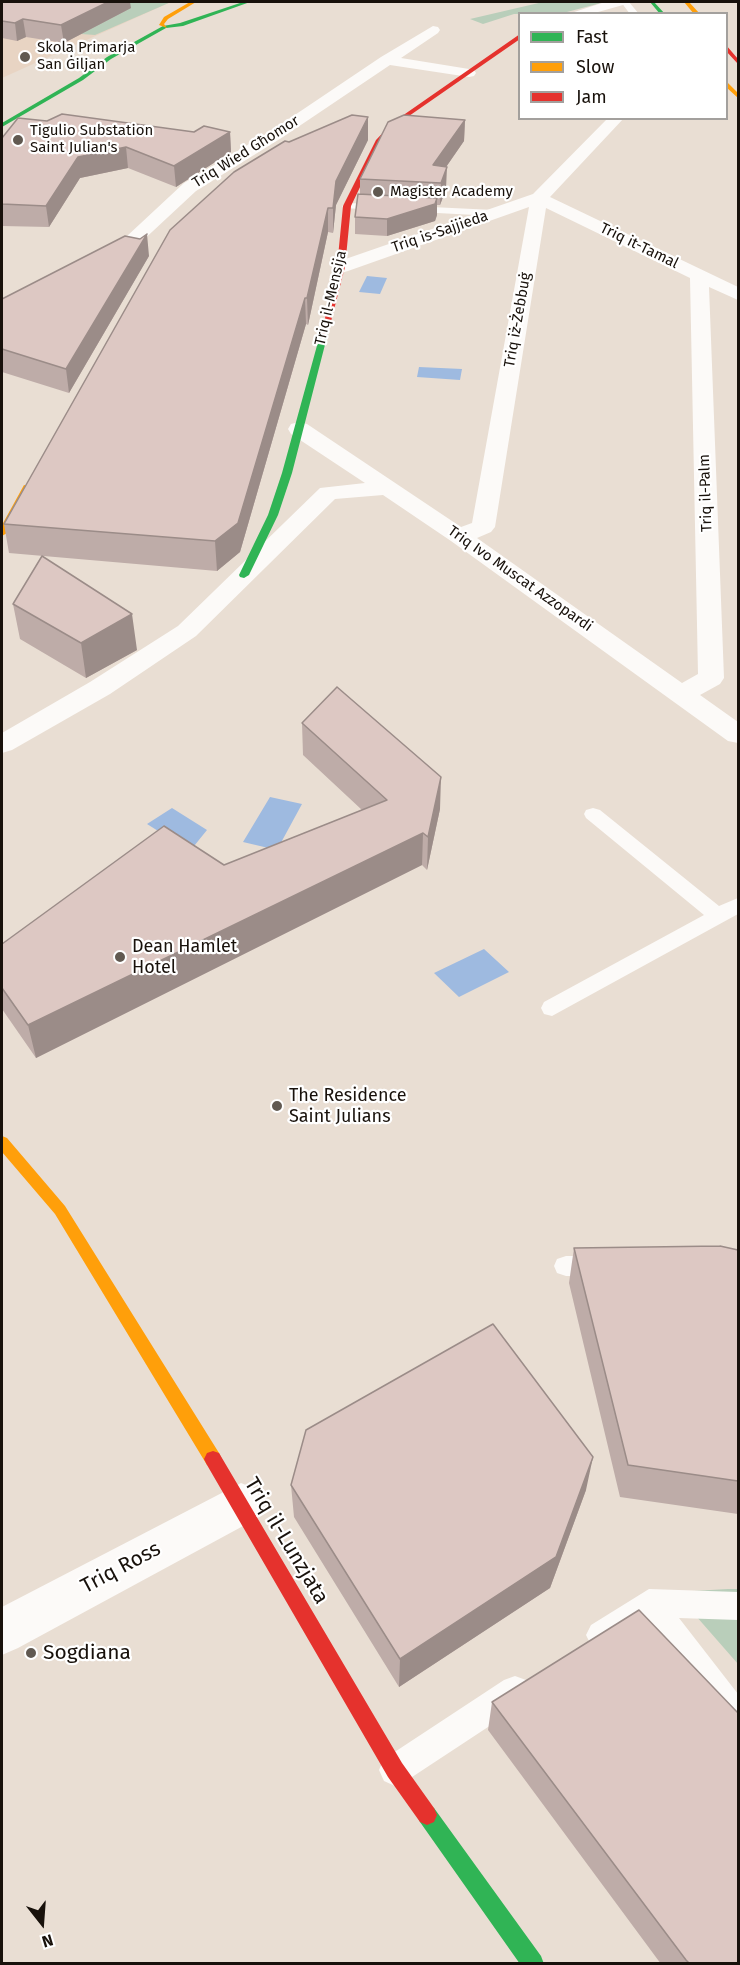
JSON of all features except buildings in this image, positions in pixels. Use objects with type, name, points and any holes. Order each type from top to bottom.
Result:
[{"type":"main road","points":[[165,27],[161,24],[166,18],[193,2]]},
{"type":"main road","points":[[2,125],[81,79],[109,58],[165,27],[181,25],[247,2]]},
{"type":"main road","name":"Triq il-Mensija","points":[[244,575],[273,515],[299,429],[341,267],[347,206],[379,140],[394,124],[518,37]]},
{"type":"main road","points":[[728,50],[738,62]]},
{"type":"main road","points":[[374,124],[394,124]]},
{"type":"main road","points":[[2,533],[36,472]]},
{"type":"main road","name":"Triq il-Lunzjata","points":[[2,1142],[60,1210],[241,1504],[395,1770],[533,1964]]},
{"type":"street","points":[[581,12],[618,2]]},
{"type":"street","name":"Triq Wied Għomor","points":[[87,270],[118,254],[190,187],[277,134],[433,30]]},
{"type":"street","points":[[386,60],[469,73]]},
{"type":"street","points":[[539,198],[615,120]]},
{"type":"street","name":"Triq is-Sajjieda","points":[[341,267],[539,198]]},
{"type":"street","name":"Triq it-Tamal","points":[[539,198],[738,294]]},
{"type":"street","name":"Triq iż-Żebbuġ","points":[[459,536],[483,527],[539,198]]},
{"type":"street","points":[[118,254],[152,252]]},
{"type":"street","name":"Triq il-Palm","points":[[681,694],[711,678],[699,275]]},
{"type":"street","name":"Triq Ivo Muscat Azzopardi","points":[[299,429],[459,536],[738,735]]},
{"type":"street","points":[[282,489],[328,493],[387,488]]},
{"type":"street","name":"Triq il-Mensija","points":[[2,744],[100,688],[187,632],[328,493]]},
{"type":"street","name":"Triq Ross","points":[[2,1632],[241,1504]]},
{"type":"lane","points":[[347,206],[494,213]]},
{"type":"lane","points":[[593,814],[718,916]]},
{"type":"lane","points":[[552,1008],[738,905]]},
{"type":"lane","points":[[566,1266],[624,1266]]},
{"type":"lane","points":[[649,1603],[738,1718]]},
{"type":"lane","points":[[581,1648],[649,1603],[738,1606]]},
{"type":"lane","points":[[395,1770],[542,1673]]},
{"type":"shaded area","name":"Skola Primarja San Ġiljan","points":[[2,2],[171,2],[2,78]]},
{"type":"green space","points":[[103,2],[171,2],[95,35],[81,34]]},
{"type":"green space","points":[[543,2],[605,2],[567,12],[518,12],[518,14],[483,24],[470,19]]},
{"type":"green space","points":[[738,1589],[738,1664],[675,1592]]},
{"type":"water","points":[[367,276],[387,278],[380,294],[359,292]]},
{"type":"water","points":[[419,367],[462,369],[460,380],[417,377]]},
{"type":"water","points":[[270,797],[302,804],[277,850],[243,842]]},
{"type":"water","points":[[172,808],[207,830],[190,851],[147,824]]},
{"type":"water","points":[[484,949],[509,972],[459,997],[434,973]]},
{"type":"traffic: fast","points":[[2,125],[81,79],[109,58],[165,27],[181,25],[247,2]]},
{"type":"traffic: fast","points":[[652,2],[661,12]]},
{"type":"traffic: fast","points":[[244,575],[273,515],[287,473],[324,333]]},
{"type":"traffic: fast","points":[[427,1815],[533,1964]]},
{"type":"traffic: slow","points":[[165,27],[161,24],[166,18],[193,2]]},
{"type":"traffic: slow","points":[[686,2],[696,12]]},
{"type":"traffic: slow","points":[[728,85],[738,96]]},
{"type":"traffic: slow","points":[[2,533],[27,487]]},
{"type":"traffic: slow","points":[[2,1142],[60,1210],[213,1459]]},
{"type":"traffic: jam","points":[[324,333],[341,267],[347,206],[379,140],[394,124],[518,37]]},
{"type":"traffic: jam","points":[[728,50],[738,62]]},
{"type":"traffic: jam","points":[[213,1459],[395,1770],[427,1815]]},
{"type":"place","name":"Skola Primarja San Ġiljan","points":[[25,57]]},
{"type":"place","name":"Tigulio Substation Saint Julian's","points":[[18,140]]},
{"type":"place","name":"Magister Academy","points":[[378,192]]},
{"type":"place","name":"Dean Hamlet Hotel","points":[[120,957]]},
{"type":"place","name":"The Residence Saint Julians","points":[[277,1106]]},
{"type":"place","name":"Sogdiana","points":[[31,1653]]}]
